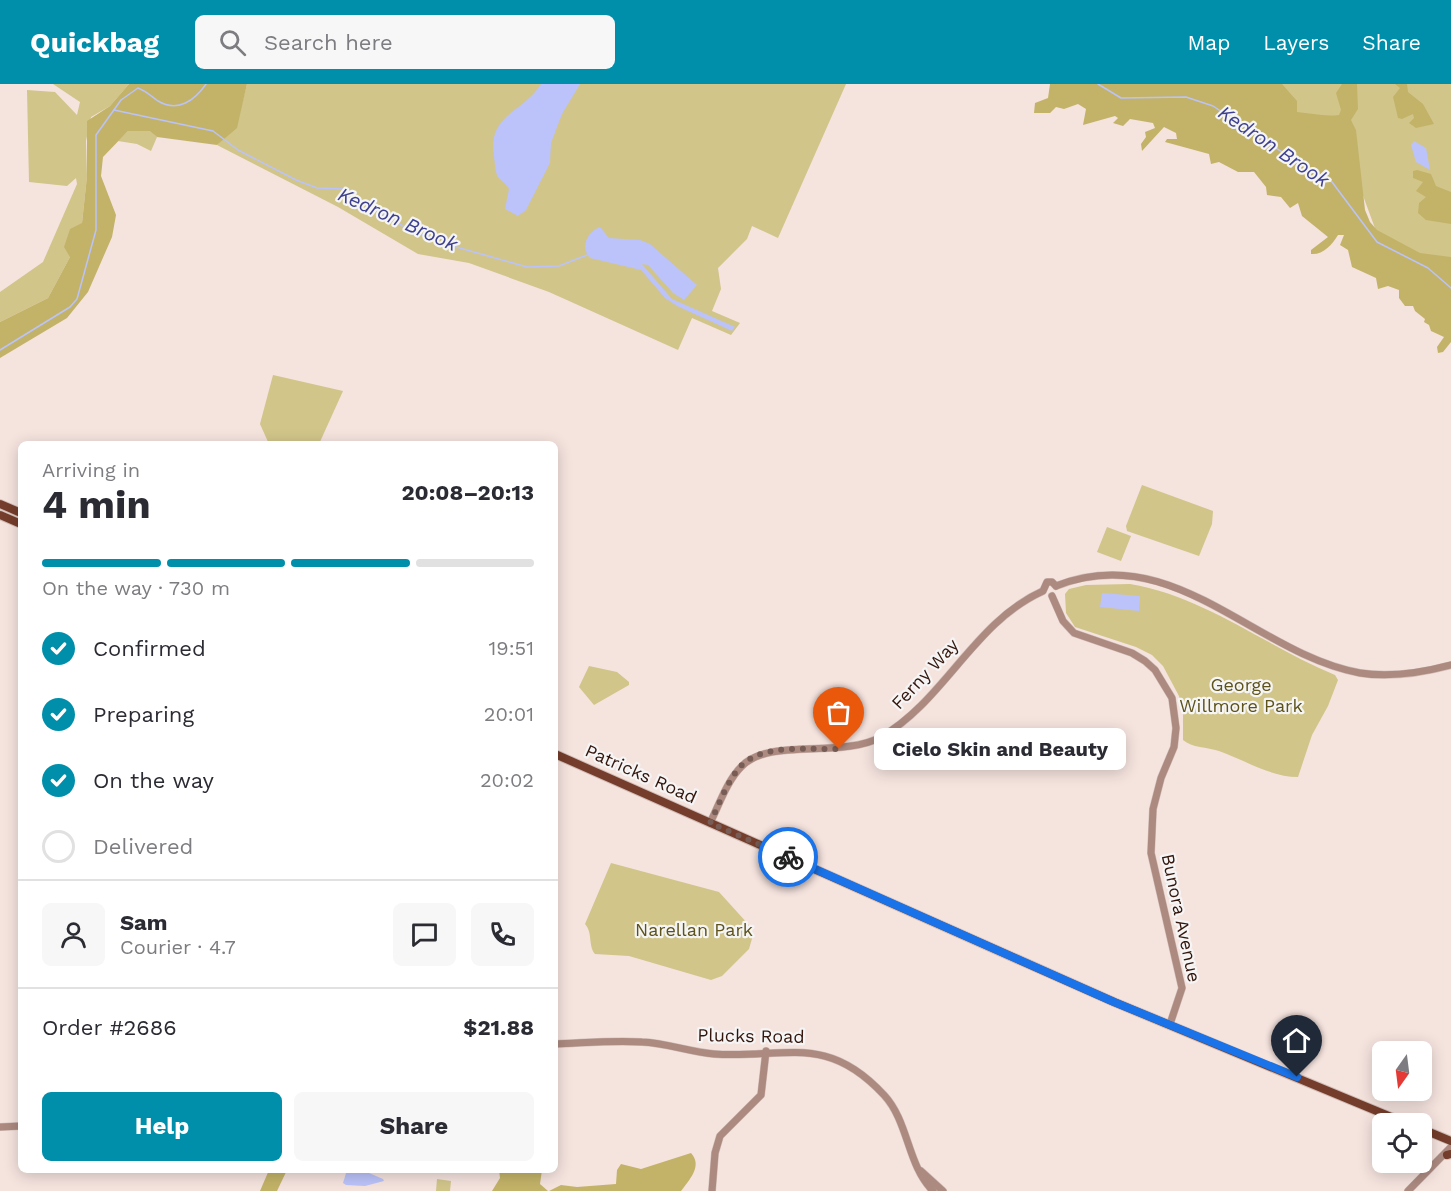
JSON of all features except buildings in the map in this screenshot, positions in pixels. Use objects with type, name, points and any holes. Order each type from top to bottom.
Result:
[{"type":"main road","points":[[0,504],[18,512]]},
{"type":"main road","points":[[0,514],[18,523]]},
{"type":"main road","name":"Patricks Road","points":[[558,755],[1170,1024],[1382,1113]]},
{"type":"main road","points":[[1432,1137],[1448,1149]]},
{"type":"street","name":"Ferny Way","points":[[710,823],[736,772],[747,761],[763,753],[839,749],[878,738],[910,715],[993,624],[1027,598],[1043,591],[1047,582],[1052,582],[1056,586],[1090,577],[1120,576],[1147,579],[1185,590],[1315,657],[1348,670],[1393,675],[1451,665]]},
{"type":"street","points":[[1043,591],[1046,595],[1052,596],[1056,592],[1056,586]]},
{"type":"street","name":"Bunora Avenue","points":[[1052,596],[1063,621],[1074,633],[1132,653],[1145,661],[1155,670],[1172,698],[1176,728],[1174,747],[1161,778],[1153,809],[1151,853],[1182,988],[1178,1007],[1170,1024]]},
{"type":"street","name":"Plucks Road","points":[[558,1044],[641,1042],[717,1054],[804,1051],[825,1056],[842,1063],[883,1093],[899,1116],[922,1178],[932,1190]]},
{"type":"street","points":[[712,1191],[717,1143],[725,1130],[761,1095],[766,1051]]},
{"type":"street","points":[[0,1126],[18,1126]]},
{"type":"street","points":[[1408,1191],[1448,1149]]},
{"type":"street","name":"Plucks Road","points":[[921,1171],[943,1191]]},
{"type":"green space","points":[[53,84],[129,84],[110,106],[91,117],[86,141],[87,176],[82,223],[70,257],[48,298],[0,322],[0,292],[43,262],[77,184],[76,178],[67,186],[29,182],[27,90],[55,92],[77,115],[80,102]]},
{"type":"green space","points":[[247,84],[846,84],[778,238],[752,226],[747,239],[718,268],[721,289],[712,311],[740,323],[731,335],[692,318],[678,350],[549,292],[469,263],[418,254],[338,207],[217,145],[236,127]]},
{"type":"green space","points":[[1185,84],[1451,84],[1451,265],[1416,258],[1376,231],[1358,182]]},
{"type":"green space","points":[[150,130],[157,137],[151,151],[137,144],[118,141],[128,131]]},
{"type":"green space","points":[[273,375],[343,391],[320,441],[268,441],[260,424]]},
{"type":"green space","points":[[1142,485],[1213,511],[1212,524],[1199,556],[1127,531],[1126,526]]},
{"type":"green space","points":[[1107,527],[1131,536],[1121,561],[1097,552]]},
{"type":"green space","name":"George Willmore Park","points":[[1130,584],[1184,599],[1335,675],[1338,680],[1328,706],[1312,735],[1298,777],[1268,771],[1219,751],[1187,743],[1183,740],[1183,715],[1179,696],[1163,666],[1152,655],[1136,647],[1075,627],[1066,613],[1065,594],[1069,589],[1086,585]]},
{"type":"green space","points":[[589,666],[617,672],[629,682],[629,685],[594,705],[579,687]]},
{"type":"green space","name":"Narellan Park","points":[[611,863],[719,892],[748,924],[753,935],[749,949],[722,976],[711,980],[629,956],[595,954],[585,924]]},
{"type":"green space","points":[[437,1179],[451,1181],[450,1191],[436,1191]]},
{"type":"shaded area","points":[[129,84],[247,84],[237,128],[217,145],[157,137],[150,131],[128,131],[103,157],[101,176],[116,215],[112,237],[88,292],[67,318],[0,358],[0,322],[48,298],[70,257],[64,247],[70,229],[82,223],[87,176],[87,121],[110,106]]},
{"type":"shaded area","points":[[1050,84],[1282,84],[1297,101],[1297,112],[1328,116],[1339,115],[1341,110],[1336,93],[1342,84],[1357,84],[1358,109],[1351,120],[1356,130],[1365,210],[1370,222],[1377,230],[1420,253],[1451,257],[1451,342],[1443,352],[1438,353],[1437,347],[1444,337],[1431,331],[1429,325],[1424,322],[1425,319],[1415,311],[1413,306],[1405,306],[1399,298],[1399,290],[1388,286],[1378,289],[1376,278],[1352,267],[1348,250],[1340,245],[1344,235],[1338,235],[1323,251],[1311,254],[1311,250],[1328,237],[1302,216],[1298,203],[1290,208],[1281,197],[1267,195],[1266,187],[1254,172],[1238,172],[1219,162],[1211,164],[1209,154],[1165,142],[1167,139],[1177,139],[1176,133],[1164,127],[1142,151],[1141,144],[1146,137],[1145,132],[1155,128],[1153,123],[1130,119],[1123,126],[1113,123],[1118,118],[1115,116],[1083,125],[1086,109],[1078,104],[1064,109],[1056,107],[1050,113],[1034,113],[1035,103],[1048,98]]},
{"type":"shaded area","points":[[1395,84],[1407,84],[1408,92],[1423,104],[1434,124],[1416,128],[1409,123],[1414,118],[1413,114],[1402,119],[1398,118],[1393,97],[1400,88]]},
{"type":"shaded area","points":[[1413,171],[1431,174],[1436,186],[1451,192],[1451,224],[1426,220],[1418,213],[1419,203],[1426,197],[1416,191],[1423,182],[1413,178]]},
{"type":"shaded area","points":[[691,1153],[696,1163],[695,1168],[681,1191],[549,1191],[561,1185],[577,1187],[616,1184],[617,1170],[621,1164],[641,1169]]},
{"type":"shaded area","points":[[268,1173],[286,1173],[277,1191],[260,1191]]},
{"type":"shaded area","points":[[499,1173],[542,1173],[540,1184],[548,1191],[492,1191],[500,1178]]},
{"type":"water","points":[[541,84],[580,84],[562,114],[551,143],[550,163],[526,210],[518,216],[505,209],[509,189],[497,175],[493,143],[501,123]]},
{"type":"water","points":[[1414,141],[1426,148],[1430,170],[1416,162],[1411,145]]},
{"type":"water","points":[[600,227],[609,238],[640,240],[650,244],[697,285],[684,300],[673,293],[648,265],[642,264],[672,299],[735,327],[732,331],[677,306],[665,298],[641,270],[590,258],[585,245],[586,240],[595,229]]},
{"type":"water","points":[[1102,593],[1140,596],[1139,611],[1100,607]]},
{"type":"water","points":[[346,1173],[369,1173],[384,1181],[365,1186],[343,1183]]},
{"type":"waterway","name":"Kedron Brook","points":[[0,350],[70,307],[77,299],[96,230],[96,135],[121,100],[138,88],[165,104],[179,105],[191,100],[206,84]]},
{"type":"waterway","name":"Kedron Brook","points":[[1098,84],[1121,98],[1186,97],[1213,106],[1294,160],[1332,182],[1377,242],[1428,268],[1451,288]]},
{"type":"waterway","name":"Kedron Brook","points":[[114,110],[213,131],[238,150],[296,180],[317,188],[343,189],[401,225],[442,243],[527,267],[559,266],[587,255]]},
{"type":"way so far","points":[[788,857],[710,823],[736,772],[755,756],[773,752],[839,749]]},
{"type":"place","name":"Cielo Skin and Beauty","points":[[839,749]]},
{"type":"route","points":[[788,857],[1114,1002],[1297,1077]]}]
